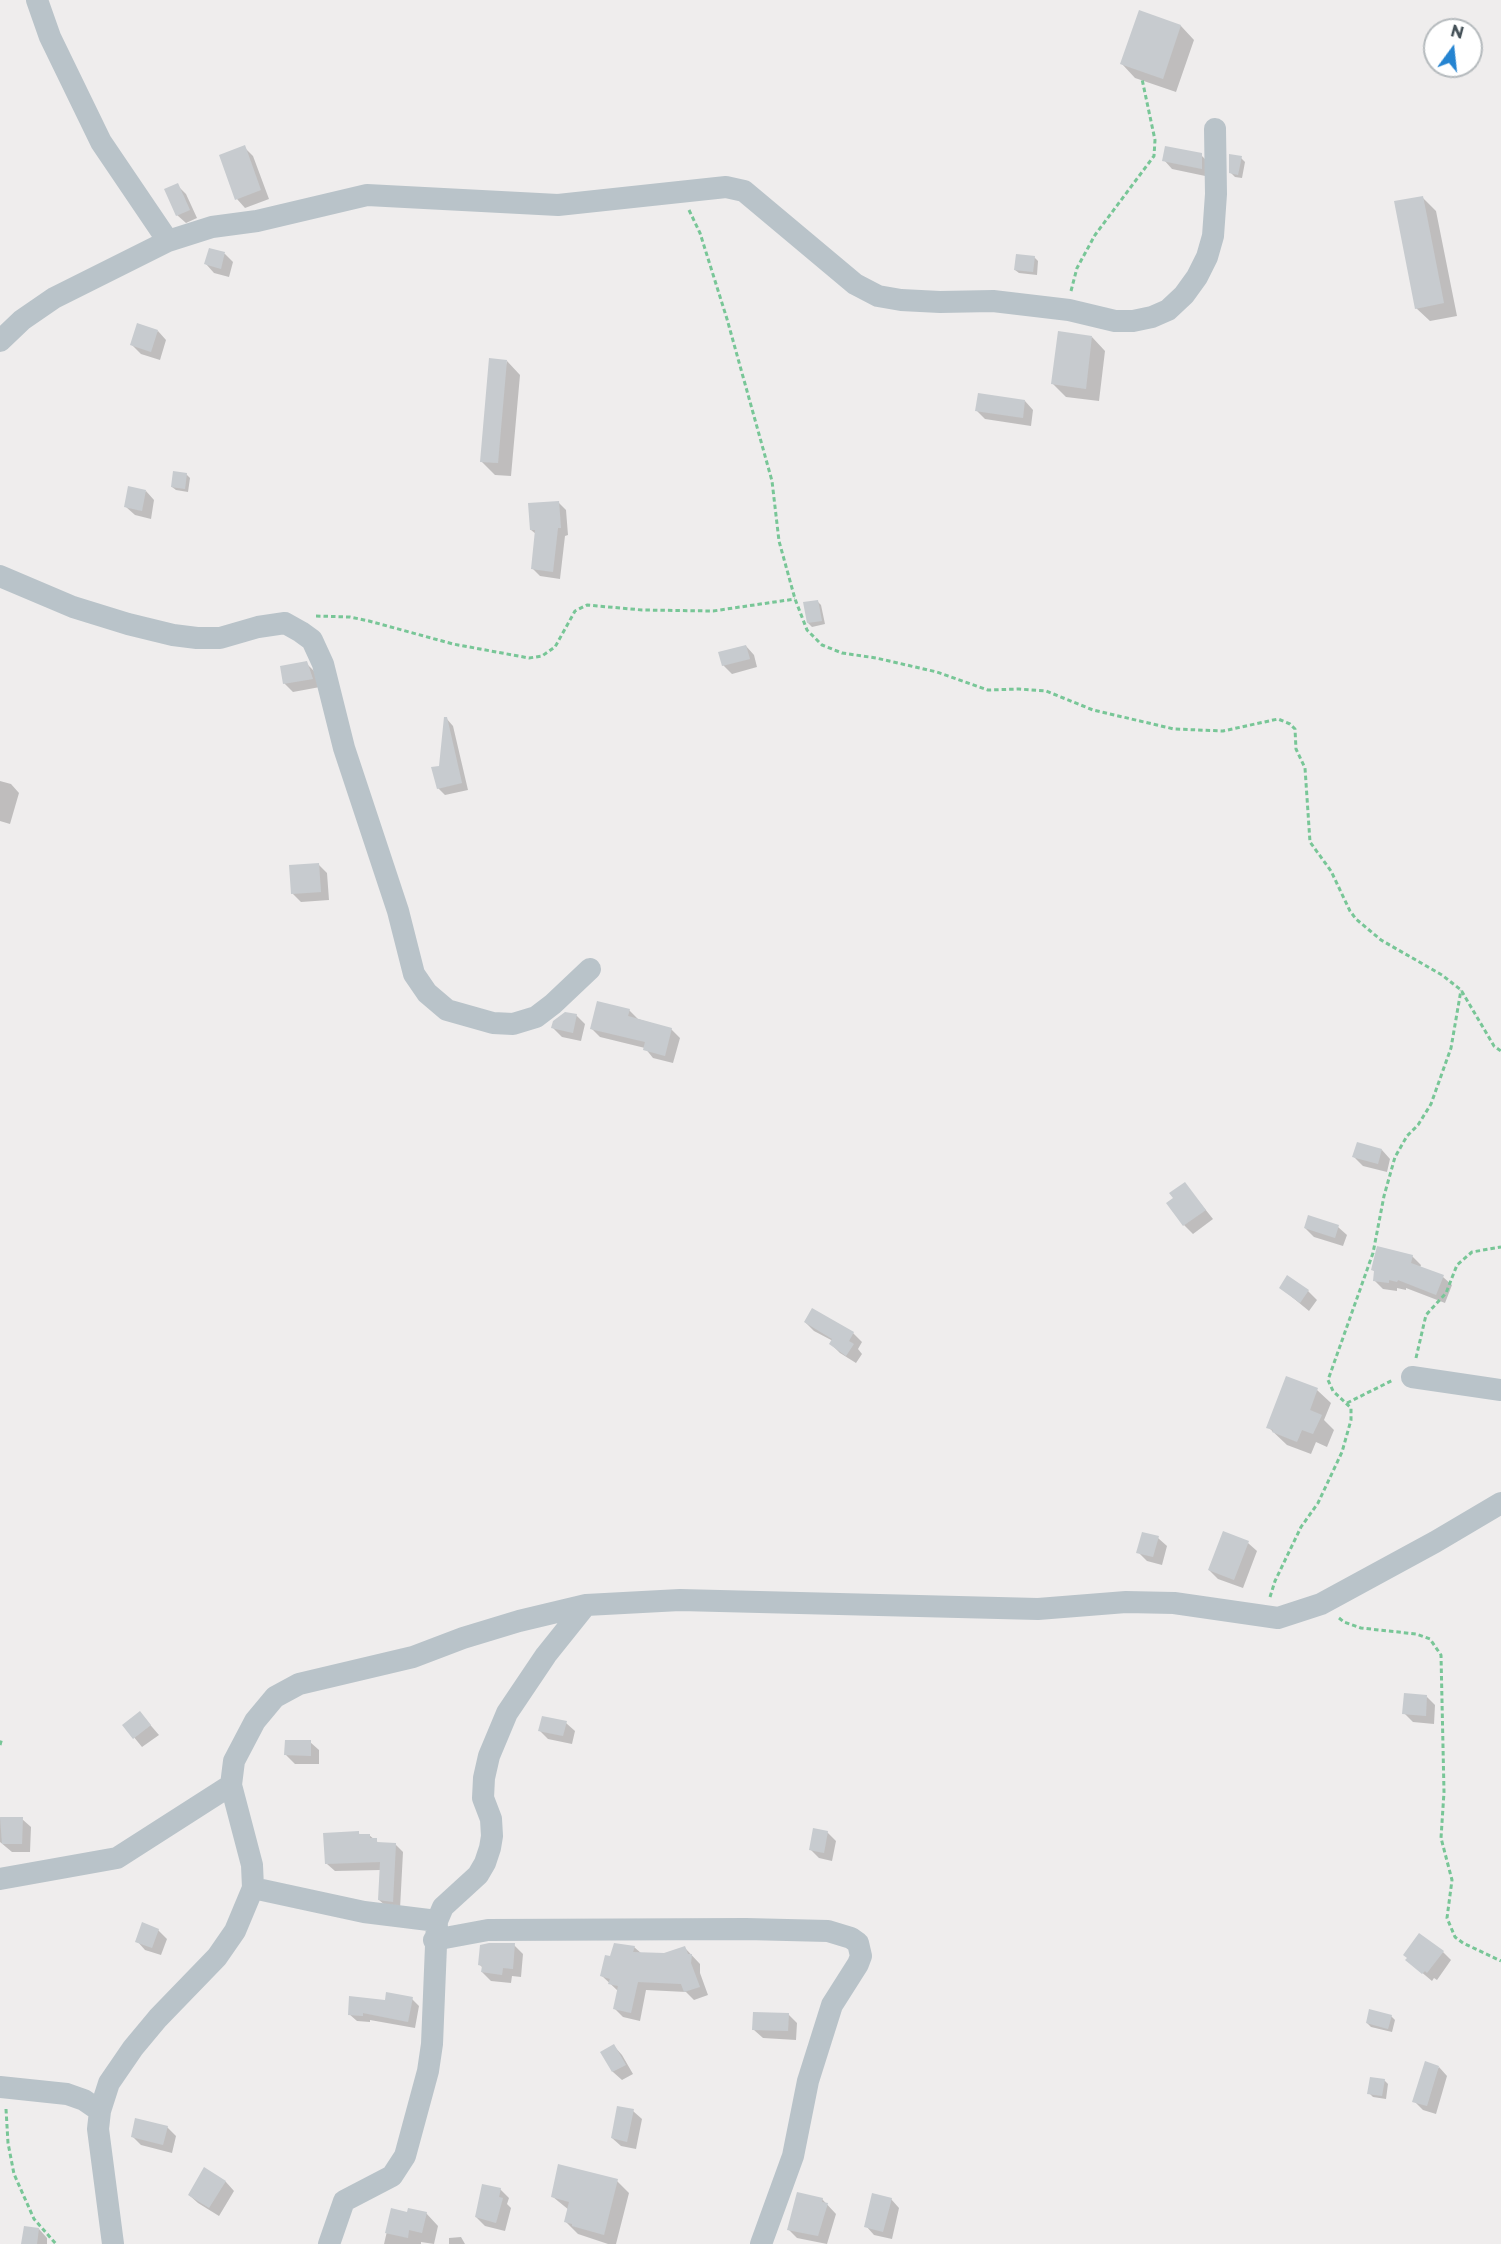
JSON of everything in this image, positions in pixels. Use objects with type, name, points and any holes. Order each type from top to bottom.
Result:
[{"type":"street","points":[[37,0],[50,37],[100,142],[168,241]]},
{"type":"street","points":[[0,341],[22,320],[54,298],[168,241],[212,227],[277,217],[367,195],[558,205],[726,187],[744,191],[855,284],[878,296],[940,302],[993,301],[1069,310],[1115,321],[1133,321],[1152,317],[1168,310],[1184,295],[1197,277],[1207,257],[1213,236],[1216,194],[1215,129]]},
{"type":"street","points":[[0,576],[74,607],[173,635],[220,638],[258,627],[285,623],[312,640],[323,664],[344,748],[399,911],[414,974],[427,993],[447,1010],[493,1023],[513,1024],[536,1017],[590,969]]},
{"type":"street","points":[[1412,1377],[1501,1390]]},
{"type":"street","points":[[113,2244],[98,2129],[100,2112],[109,2083],[133,2048],[158,2018],[217,1958],[235,1931],[253,1888],[252,1866],[231,1785],[234,1761],[255,1721],[275,1697],[299,1684],[413,1657],[463,1638],[519,1621],[586,1605],[680,1600],[1038,1609],[1126,1602],[1174,1604],[1278,1618],[1321,1604],[1501,1503]]},
{"type":"street","points":[[329,2244],[344,2201],[392,2176],[405,2156],[428,2071],[432,2044],[436,1930],[443,1907],[478,1875],[485,1863],[492,1836],[490,1819],[483,1798],[484,1778],[498,1733],[507,1713],[546,1655],[586,1605]]},
{"type":"street","points":[[0,1879],[117,1858],[231,1785]]},
{"type":"street","points":[[253,1888],[436,1930],[828,1930],[851,1938],[858,1943],[861,1956],[832,2005],[808,2081],[793,2156],[761,2244]]},
{"type":"street","points":[[1,2093],[67,2094],[84,2100],[100,2112]]},
{"type":"path","points":[[1069,310],[1072,282],[1086,250],[1154,156],[1155,140],[1142,79]]},
{"type":"path","points":[[680,192],[700,233],[727,319],[772,481],[779,541],[795,598],[807,630],[822,645],[842,653],[937,672],[988,690],[1019,688],[1046,691],[1093,710],[1174,729],[1223,731],[1272,720],[1285,721],[1295,729],[1296,748],[1305,768],[1310,842],[1331,871],[1350,911],[1381,940],[1442,975],[1461,990],[1494,1046],[1501,1051]]},
{"type":"path","points":[[285,623],[327,615],[350,617],[453,644],[529,658],[542,656],[555,647],[575,611],[587,605],[642,610],[713,610],[795,598]]},
{"type":"path","points":[[1278,1618],[1272,1610],[1270,1594],[1301,1527],[1318,1503],[1342,1452],[1350,1420],[1351,1408],[1329,1385],[1331,1369],[1373,1253],[1384,1196],[1395,1157],[1407,1136],[1418,1125],[1431,1104],[1451,1048],[1461,990]]},
{"type":"path","points":[[1347,1403],[1392,1380],[1412,1377],[1426,1315],[1452,1284],[1457,1265],[1472,1252],[1501,1247]]},
{"type":"path","points":[[1321,1604],[1344,1622],[1361,1628],[1416,1634],[1436,1645],[1441,1655],[1443,1673],[1444,1792],[1441,1838],[1452,1880],[1447,1918],[1455,1937],[1501,1961]]},
{"type":"path","points":[[0,1744],[2,1738]]},
{"type":"path","points":[[1,2093],[6,2109],[8,2143],[17,2181],[34,2219],[56,2244]]},
{"type":"building","points":[[1139,10],[1181,25],[1163,79],[1120,64]]},
{"type":"building","points":[[245,145],[261,190],[235,200],[219,155]]},
{"type":"building","points":[[1165,146],[1202,153],[1202,169],[1162,161]]},
{"type":"building","points":[[1229,154],[1242,156],[1238,175],[1229,173]]},
{"type":"building","points":[[178,183],[190,210],[176,216],[164,189]]},
{"type":"building","points":[[1423,196],[1444,303],[1415,309],[1394,201]]},
{"type":"building","points":[[209,248],[225,252],[221,269],[204,264]]},
{"type":"building","points":[[1016,254],[1035,256],[1033,272],[1014,270]]},
{"type":"building","points":[[137,323],[158,330],[151,352],[130,345]]},
{"type":"building","points":[[1058,331],[1092,336],[1086,389],[1051,384]]},
{"type":"building","points":[[489,358],[507,360],[498,463],[480,462]]},
{"type":"building","points":[[978,393],[1025,400],[1023,418],[975,411]]},
{"type":"building","points":[[173,471],[187,473],[185,489],[171,487]]},
{"type":"building","points":[[128,486],[146,490],[142,511],[124,507]]},
{"type":"building","points":[[559,501],[561,528],[558,528],[553,572],[531,569],[535,530],[530,530],[528,503]]},
{"type":"building","points":[[818,600],[822,621],[807,623],[803,602]]},
{"type":"building","points":[[746,645],[750,659],[722,666],[718,652]]},
{"type":"building","points":[[307,661],[313,679],[283,684],[280,666]]},
{"type":"building","points":[[444,717],[447,717],[462,783],[437,789],[431,767],[439,766]]},
{"type":"building","points":[[319,863],[321,892],[291,894],[289,865]]},
{"type":"building","points":[[597,1001],[630,1009],[628,1016],[672,1028],[665,1056],[643,1050],[645,1042],[590,1029]]},
{"type":"building","points":[[565,1012],[577,1014],[573,1033],[551,1028],[553,1021]]},
{"type":"building","points":[[1357,1142],[1382,1149],[1378,1164],[1352,1157]]},
{"type":"building","points":[[1185,1182],[1206,1210],[1183,1226],[1166,1203],[1173,1198],[1169,1193]]},
{"type":"building","points":[[1308,1215],[1339,1225],[1335,1238],[1304,1228]]},
{"type":"building","points":[[1377,1246],[1413,1255],[1411,1263],[1444,1275],[1436,1295],[1398,1280],[1397,1282],[1389,1280],[1389,1283],[1373,1281],[1374,1271],[1371,1270]]},
{"type":"building","points":[[1287,1275],[1309,1290],[1300,1303],[1279,1288]]},
{"type":"building","points":[[812,1308],[854,1332],[849,1341],[854,1344],[846,1356],[829,1344],[832,1339],[804,1322]]},
{"type":"building","points":[[1286,1376],[1318,1388],[1310,1410],[1322,1415],[1313,1434],[1302,1430],[1297,1442],[1266,1428]]},
{"type":"building","points":[[1223,1531],[1249,1541],[1234,1580],[1208,1570]]},
{"type":"building","points":[[1142,1532],[1159,1536],[1153,1557],[1136,1553]]},
{"type":"building","points":[[1404,1693],[1427,1695],[1426,1716],[1402,1714]]},
{"type":"building","points":[[140,1711],[151,1725],[133,1739],[122,1725]]},
{"type":"building","points":[[542,1716],[567,1721],[563,1736],[538,1731]]},
{"type":"building","points":[[285,1740],[311,1740],[311,1756],[284,1755]]},
{"type":"building","points":[[0,1817],[23,1817],[22,1844],[2,1844]]},
{"type":"building","points":[[813,1828],[828,1831],[824,1853],[809,1850]]},
{"type":"building","points":[[359,1831],[359,1834],[370,1834],[370,1838],[377,1838],[377,1842],[396,1843],[393,1902],[378,1900],[380,1862],[325,1864],[323,1833]]},
{"type":"building","points":[[142,1922],[159,1929],[152,1948],[135,1942]]},
{"type":"building","points":[[1419,1933],[1444,1951],[1427,1973],[1425,1971],[1422,1974],[1405,1960],[1407,1958],[1403,1955]]},
{"type":"building","points":[[515,1943],[513,1969],[503,1968],[502,1975],[481,1972],[482,1966],[478,1965],[480,1945]]},
{"type":"building","points":[[614,1943],[635,1946],[633,1952],[664,1953],[685,1946],[688,1954],[692,1954],[691,1963],[700,1987],[684,1992],[681,1984],[638,1982],[631,2013],[613,2009],[618,1986],[608,1984],[610,1979],[600,1976],[605,1955],[610,1956]]},
{"type":"building","points":[[386,1992],[413,1997],[408,2022],[363,2013],[363,2016],[348,2015],[349,1996],[385,2000]]},
{"type":"building","points":[[1369,2009],[1392,2015],[1388,2029],[1366,2023]]},
{"type":"building","points":[[753,2012],[789,2013],[788,2031],[752,2030]]},
{"type":"building","points":[[614,2044],[626,2065],[612,2072],[600,2052]]},
{"type":"building","points":[[1425,2061],[1439,2066],[1427,2106],[1412,2102]]},
{"type":"building","points":[[1370,2077],[1385,2079],[1382,2096],[1367,2094]]},
{"type":"building","points":[[617,2106],[634,2109],[627,2142],[611,2138]]},
{"type":"building","points":[[135,2118],[168,2126],[163,2145],[131,2137]]},
{"type":"building","points":[[558,2164],[618,2179],[604,2235],[564,2222],[569,2202],[551,2197]]},
{"type":"building","points":[[204,2167],[226,2181],[209,2208],[188,2195]]},
{"type":"building","points":[[482,2184],[501,2188],[499,2197],[503,2198],[496,2223],[475,2217]]},
{"type":"building","points":[[797,2192],[823,2198],[822,2202],[828,2203],[818,2236],[787,2230]]},
{"type":"building","points":[[872,2193],[892,2198],[883,2232],[864,2227]]},
{"type":"building","points":[[391,2208],[407,2212],[408,2208],[427,2212],[422,2233],[409,2230],[408,2238],[385,2233]]},
{"type":"building","points":[[24,2226],[39,2228],[37,2244],[21,2244]]}]
